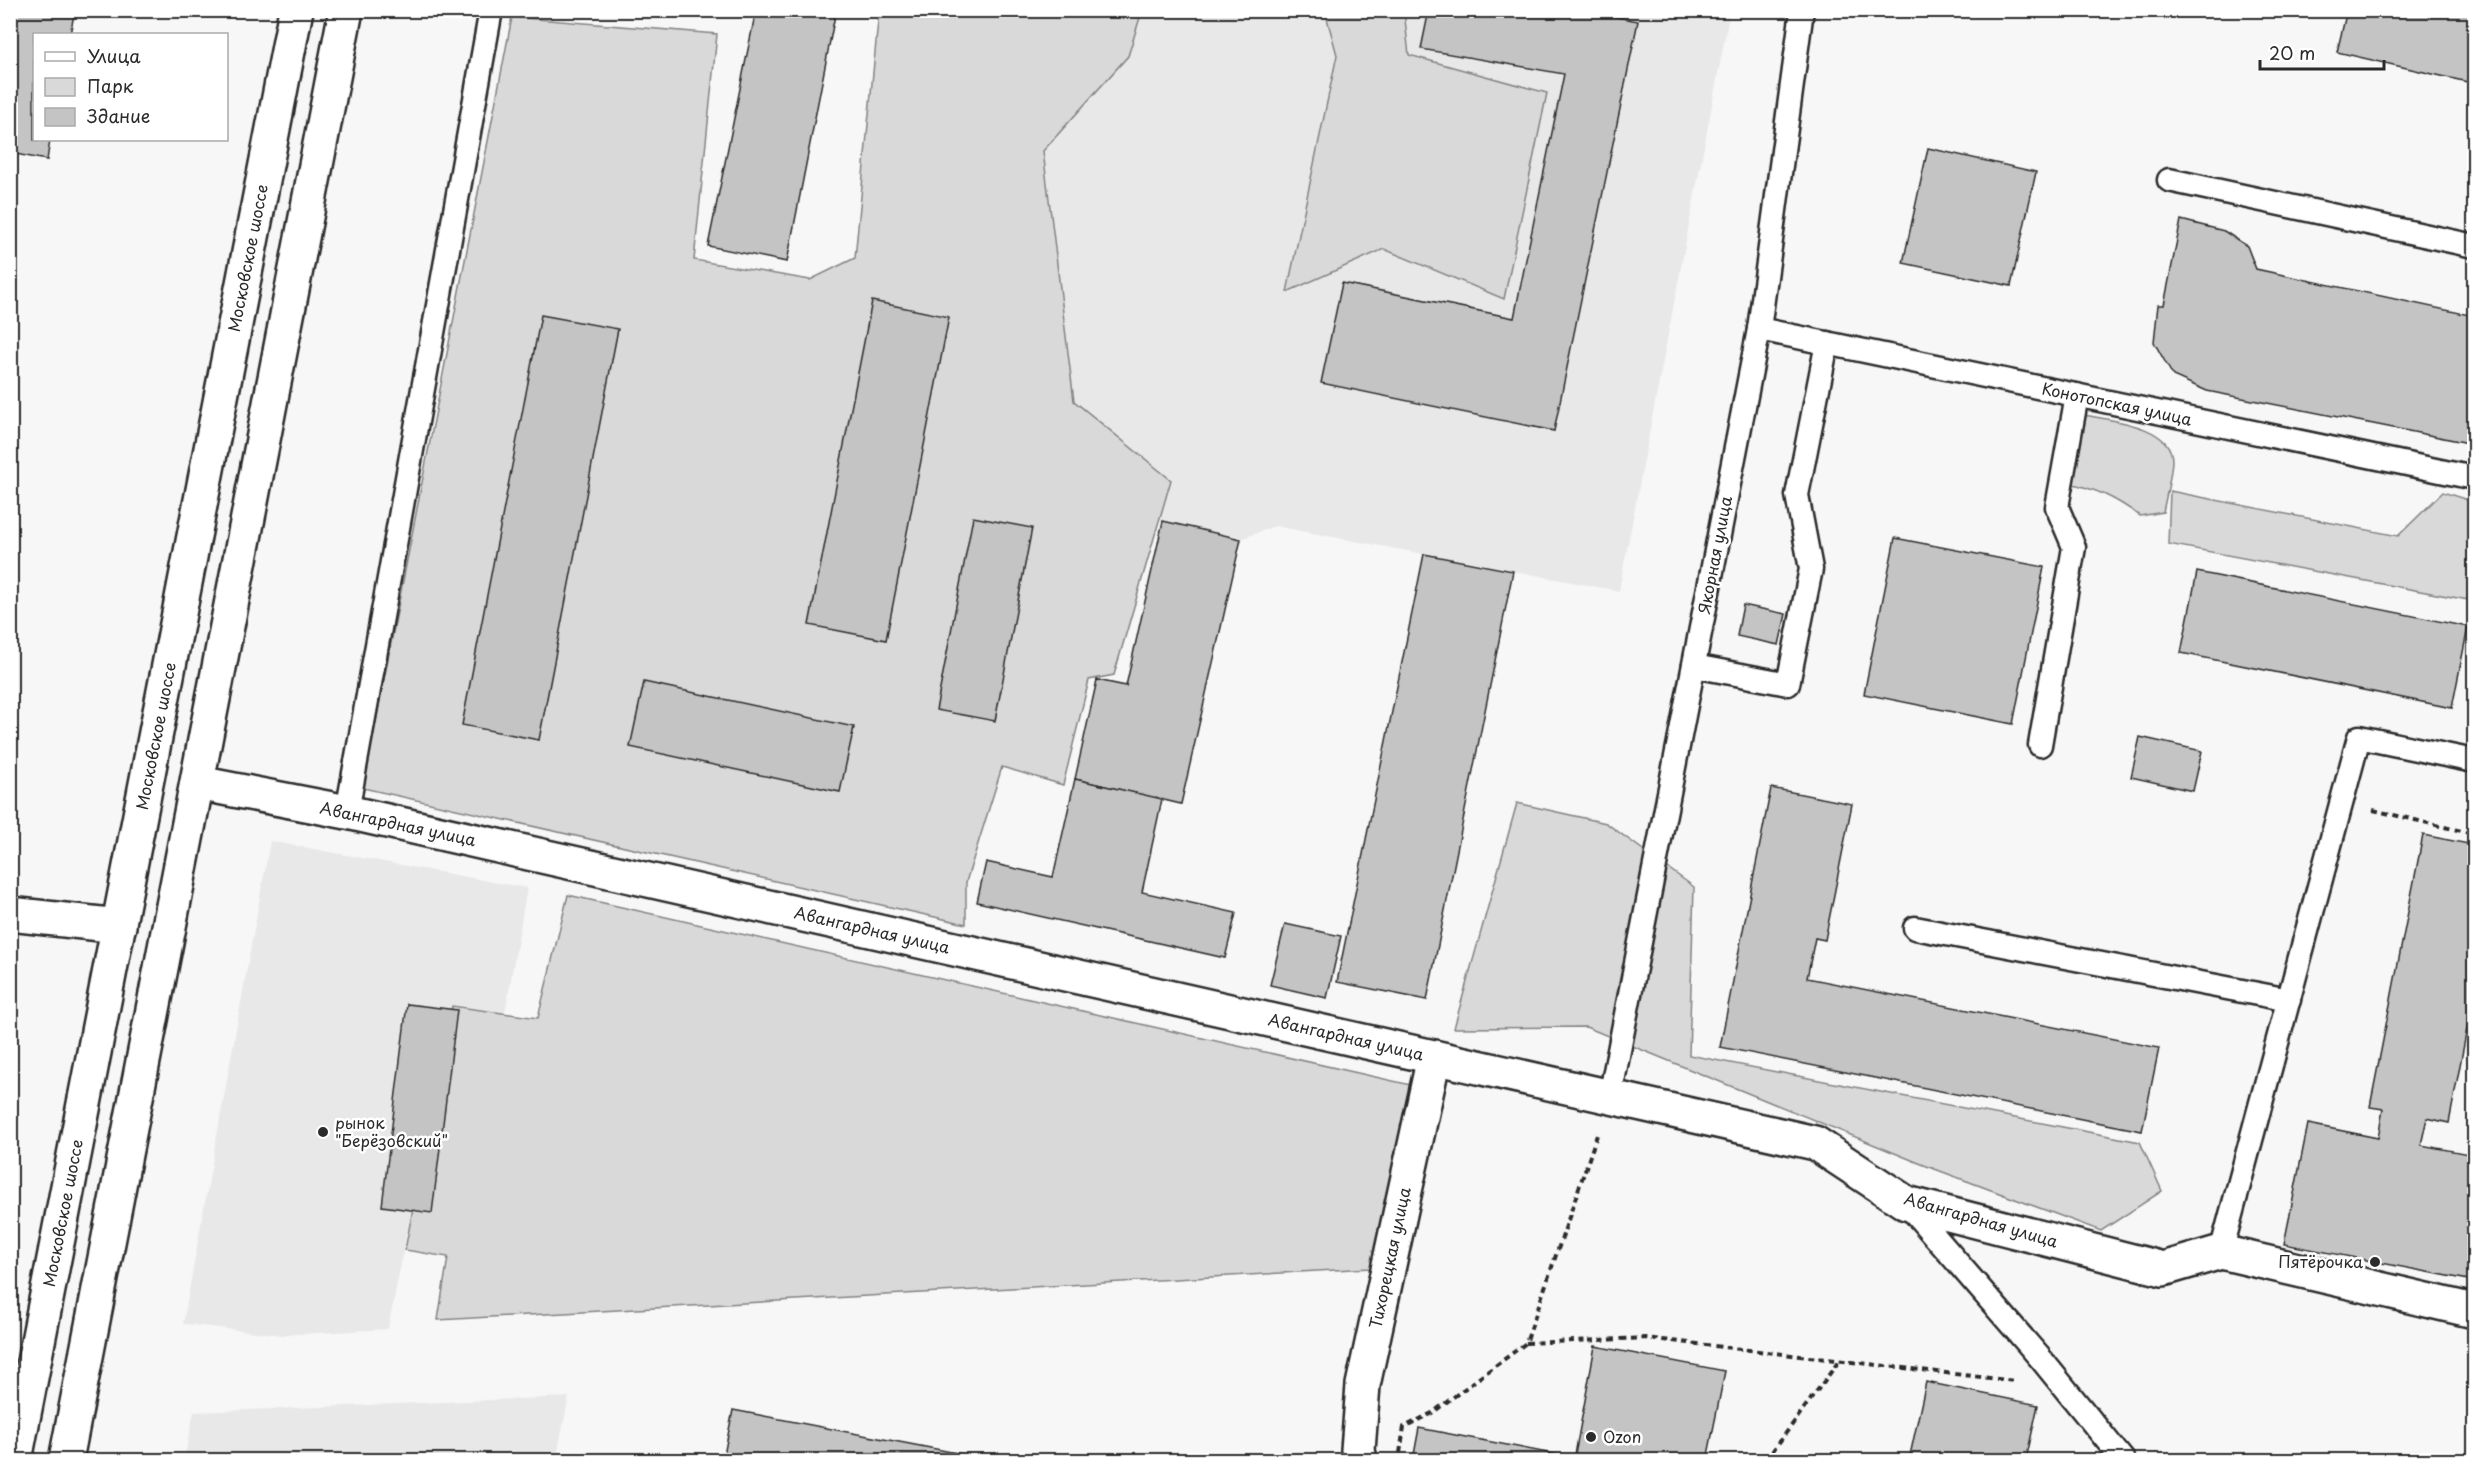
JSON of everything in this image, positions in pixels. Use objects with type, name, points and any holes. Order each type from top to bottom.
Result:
[{"type":"main road","name":"Московское шоссе","points":[[15,1461],[296,10]]},
{"type":"main road","points":[[66,1461],[346,10]]},
{"type":"main road","name":"Авангардная улица","points":[[198,783],[347,812],[1815,1143],[1906,1203],[2163,1269],[2221,1252],[2475,1311]]},
{"type":"main road","points":[[10,914],[119,926]]},
{"type":"main road","name":"Тихорецкая улица","points":[[1360,1461],[1358,1450],[1363,1385],[1434,1057]]},
{"type":"lane","points":[[347,812],[491,10]]},
{"type":"lane","name":"Якорная улица","points":[[1610,1097],[1760,329],[1802,10]]},
{"type":"lane","points":[[2169,180],[2475,246]]},
{"type":"lane","name":"Конотопская улица","points":[[1760,329],[2475,478]]},
{"type":"lane","points":[[1694,666],[1788,684],[1811,568],[1797,495],[1827,343]]},
{"type":"lane","points":[[2040,745],[2074,547],[2057,507],[2077,395]]},
{"type":"lane","points":[[2221,1252],[2359,737],[2475,761]]},
{"type":"lane","points":[[1915,928],[2289,1000]]},
{"type":"lane","points":[[1906,1203],[2063,1386],[2123,1461]]},
{"type":"path","points":[[2342,803],[2475,834]]},
{"type":"path","points":[[1526,1343],[1610,1097]]},
{"type":"path","points":[[1398,1461],[1404,1427],[1432,1413],[1526,1343],[1646,1338],[2063,1386]]},
{"type":"path","points":[[1766,1461],[1839,1360]]},
{"type":"shaded area","points":[[1032,11],[1730,11],[1619,591],[1275,526],[1241,539],[943,470]]},
{"type":"shaded area","name":"рынок \"Берёзовский\"","points":[[270,841],[527,888],[505,1013],[452,1007],[388,1329],[283,1335],[183,1324]]},
{"type":"shaded area","points":[[569,1397],[556,1460],[184,1460],[194,1412]]},
{"type":"green space","points":[[879,11],[1142,11],[1128,56],[1043,151],[1074,401],[1171,480],[1114,675],[1089,680],[1063,785],[1002,767],[966,882],[966,924],[363,788],[512,17],[717,34],[694,260],[810,280],[855,258]]},
{"type":"green space","points":[[1325,11],[1404,11],[1409,55],[1547,93],[1504,299],[1384,249],[1287,292],[1337,55]]},
{"type":"green space","points":[[2079,414],[2136,426],[2162,439],[2169,449],[2172,461],[2163,512],[2140,516],[2104,494],[2065,482]]},
{"type":"green space","points":[[2170,491],[2398,536],[2443,492],[2474,502],[2474,601],[2168,544]]},
{"type":"green space","points":[[1517,803],[1606,823],[1694,887],[1689,1055],[2140,1142],[2162,1191],[2101,1231],[1924,1165],[1586,1027],[1454,1028]]},
{"type":"green space","points":[[568,895],[1411,1085],[1371,1268],[438,1320],[448,1257],[405,1250],[452,1006],[538,1018]]},
{"type":"building","points":[[10,10],[75,10],[70,33],[33,33],[33,141],[50,141],[47,160],[10,153]]},
{"type":"building","points":[[756,10],[836,10],[787,262],[708,246]]},
{"type":"building","points":[[1429,10],[1579,10],[1638,21],[1554,431],[1321,383],[1342,283],[1514,318],[1564,74],[1421,49]]},
{"type":"building","points":[[2347,10],[2474,12],[2472,83],[2337,52]]},
{"type":"building","points":[[1928,148],[2036,172],[2011,286],[1903,263]]},
{"type":"building","points":[[2181,220],[2224,231],[2247,246],[2256,269],[2474,316],[2474,444],[2207,391],[2173,376],[2154,342],[2158,305],[2164,305]]},
{"type":"building","points":[[872,301],[949,317],[886,640],[809,625]]},
{"type":"building","points":[[541,315],[618,329],[539,740],[462,725]]},
{"type":"building","points":[[973,517],[1032,528],[995,721],[936,710]]},
{"type":"building","points":[[1163,521],[1241,539],[1181,804],[1075,779],[1097,680],[1126,686]]},
{"type":"building","points":[[1895,538],[2044,567],[2013,724],[1864,694]]},
{"type":"building","points":[[1424,554],[1513,571],[1427,1000],[1337,982]]},
{"type":"building","points":[[2197,572],[2468,627],[2452,708],[2181,653]]},
{"type":"building","points":[[1743,605],[1786,614],[1779,645],[1737,636]]},
{"type":"building","points":[[644,682],[854,727],[840,792],[630,747]]},
{"type":"building","points":[[2140,737],[2202,751],[2193,791],[2131,777]]},
{"type":"building","points":[[1075,779],[1162,799],[1142,892],[1236,913],[1225,958],[977,902],[986,862],[1053,877]]},
{"type":"building","points":[[1771,788],[1852,804],[1825,940],[1815,938],[1807,978],[2159,1048],[2142,1131],[1720,1047]]},
{"type":"building","points":[[2423,835],[2474,845],[2474,992],[2449,1123],[2427,1118],[2421,1145],[2474,1155],[2474,1281],[2284,1244],[2308,1124],[2378,1138],[2383,1109],[2370,1107]]},
{"type":"building","points":[[1285,924],[1341,936],[1327,998],[1270,985]]},
{"type":"building","points":[[407,1004],[457,1010],[432,1213],[382,1206]]},
{"type":"building","points":[[1595,1346],[1725,1371],[1707,1460],[1574,1460]]},
{"type":"building","points":[[1926,1382],[2038,1405],[2026,1460],[1909,1460]]},
{"type":"building","points":[[733,1410],[993,1460],[723,1460]]},
{"type":"building","points":[[1419,1428],[1574,1458],[1574,1460],[1413,1460]]},
{"type":"place","name":"рынок \"Берёзовский\"","points":[[323,1132]]},
{"type":"place","name":"Пятёрочка","points":[[2375,1262]]},
{"type":"place","name":"Ozon","points":[[1591,1437]]}]
